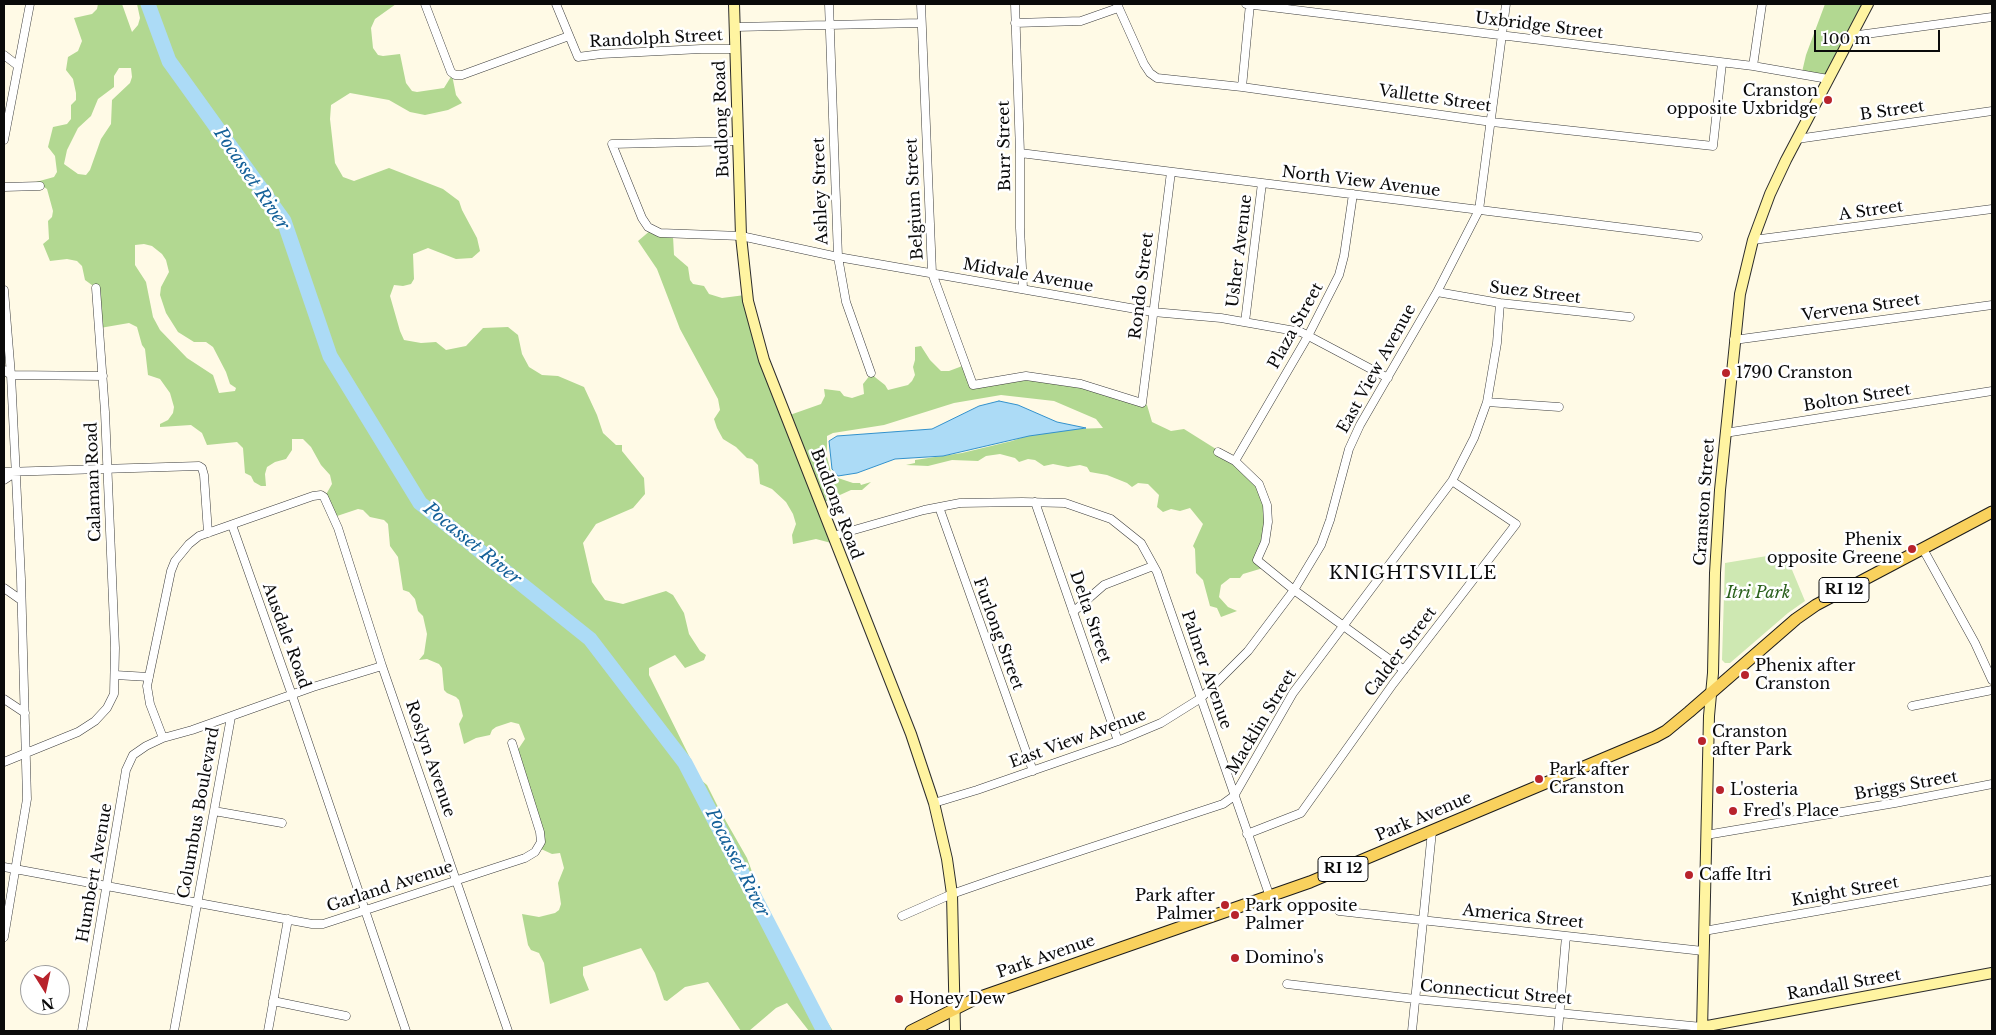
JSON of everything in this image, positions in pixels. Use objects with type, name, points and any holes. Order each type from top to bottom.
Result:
[{"type":"main road","name":"Budlong Road","points":[[734,4],[741,236],[745,288],[759,347],[912,734],[934,803],[947,858],[952,894],[956,1007],[955,1031]]},
{"type":"main road","name":"Cranston Street","points":[[1702,1029],[1709,716],[1712,691],[1715,573],[1725,433],[1742,278],[1753,240],[1770,194],[1796,139],[1868,4]]},
{"type":"main road","name":"RI 12","points":[[1712,691],[1796,619],[1816,606],[1992,512]]},
{"type":"main road","name":"Park Avenue","points":[[913,1030],[975,999],[1270,897],[1343,869],[1655,737],[1666,731],[1712,691]]},
{"type":"main road","name":"Randall Street","points":[[1702,1029],[1992,973]]},
{"type":"main road","points":[[913,1030],[929,1029],[934,1031]]},
{"type":"street","points":[[4,140],[30,4]]},
{"type":"street","points":[[425,4],[453,74],[462,75],[569,36],[556,4]]},
{"type":"street","name":"Ashley Street","points":[[829,4],[838,257],[846,302],[871,373]]},
{"type":"street","name":"Belgium Street","points":[[921,4],[932,273],[973,385],[1026,376],[1081,384],[1142,403]]},
{"type":"street","name":"Burr Street","points":[[1015,4],[1023,288]]},
{"type":"street","name":"Uxbridge Street","points":[[1246,4],[1753,66],[1828,79]]},
{"type":"street","points":[[1242,87],[1250,4]]},
{"type":"street","name":"East View Avenue","points":[[934,803],[1033,771],[1118,741],[1161,723],[1201,698],[1248,651],[1294,590],[1311,562],[1327,528],[1349,449],[1360,425],[1437,292],[1479,210],[1506,4]]},
{"type":"street","points":[[1753,66],[1762,4]]},
{"type":"street","points":[[1015,23],[1081,22],[1118,6]]},
{"type":"street","name":"Vallette Street","points":[[1118,6],[1144,64],[1156,78],[1242,87],[1492,122],[1713,146],[1722,63]]},
{"type":"street","points":[[1851,36],[1992,17]]},
{"type":"street","points":[[735,27],[921,22]]},
{"type":"street","name":"Randolph Street","points":[[569,36],[578,57],[601,54],[701,49],[735,50]]},
{"type":"street","points":[[4,56],[17,66]]},
{"type":"street","name":"B Street","points":[[1796,139],[1992,110]]},
{"type":"street","name":"Midvale Avenue","points":[[738,141],[612,144],[642,218],[654,231],[671,234],[741,236],[838,257],[1153,312],[1245,322],[1301,332],[1388,378]]},
{"type":"street","name":"North View Avenue","points":[[1020,152],[1698,236]]},
{"type":"street","name":"Rondo Street","points":[[1142,403],[1171,172]]},
{"type":"street","name":"Usher Avenue","points":[[1245,322],[1262,183]]},
{"type":"street","points":[[4,187],[40,186]]},
{"type":"street","name":"Plaza Street","points":[[1235,461],[1308,336],[1339,276],[1344,256],[1353,194]]},
{"type":"street","name":"A Street","points":[[1753,240],[1992,209]]},
{"type":"street","name":"Calaman Road","points":[[4,762],[64,739],[95,721],[107,708],[114,694],[115,675],[103,376],[96,288]]},
{"type":"street","points":[[4,290],[16,472],[26,752],[26,810],[4,937]]},
{"type":"street","name":"Suez Street","points":[[1437,292],[1500,304],[1630,317]]},
{"type":"street","name":"Macklin Street","points":[[902,916],[952,894],[1223,804],[1234,796],[1292,692],[1345,625],[1452,481],[1474,438],[1488,402],[1497,343],[1500,304]]},
{"type":"street","name":"Vervena Street","points":[[1734,340],[1992,305]]},
{"type":"street","points":[[4,370],[11,375],[103,376]]},
{"type":"street","name":"Bolton Street","points":[[1725,433],[1992,391]]},
{"type":"street","points":[[1488,402],[1559,406]]},
{"type":"street","points":[[1218,452],[1235,461],[1259,484],[1267,505],[1268,522],[1265,542],[1257,560],[1294,590],[1345,625],[1404,670]]},
{"type":"street","points":[[4,472],[196,466],[202,468],[208,533]]},
{"type":"street","points":[[4,480],[16,472]]},
{"type":"street","name":"Calder Street","points":[[1247,834],[1301,813],[1404,670],[1516,524],[1452,481]]},
{"type":"street","name":"Roslyn Avenue","points":[[232,525],[313,496],[321,495],[324,497],[338,528],[382,666],[508,1031]]},
{"type":"street","name":"Palmer Avenue","points":[[833,536],[924,510],[960,503],[1035,502],[1064,503],[1111,519],[1141,543],[1153,566],[1270,897]]},
{"type":"street","name":"Delta Street","points":[[1035,502],[1118,741]]},
{"type":"street","name":"Furlong Street","points":[[939,507],[1033,771]]},
{"type":"street","points":[[163,738],[150,704],[147,686],[171,571],[175,561],[189,544],[199,536],[232,525]]},
{"type":"street","name":"Ausdale Road","points":[[232,525],[292,694],[406,1031]]},
{"type":"street","points":[[1923,549],[1975,643],[1992,680]]},
{"type":"street","points":[[1073,612],[1104,586],[1153,566]]},
{"type":"street","points":[[4,588],[21,600]]},
{"type":"street","points":[[230,717],[292,694],[382,666]]},
{"type":"street","points":[[115,675],[149,677]]},
{"type":"street","points":[[1912,706],[1992,690]]},
{"type":"street","points":[[4,699],[25,714]]},
{"type":"street","name":"Columbus Boulevard","points":[[163,738],[230,717],[174,1031]]},
{"type":"street","name":"Humbert Avenue","points":[[82,1031],[129,762],[135,752],[163,738]]},
{"type":"street","name":"Garland Avenue","points":[[4,867],[288,920],[323,924],[524,858],[535,852],[541,842],[540,832],[512,743]]},
{"type":"street","name":"Briggs Street","points":[[1706,835],[1895,803],[1992,784]]},
{"type":"street","points":[[214,811],[282,823]]},
{"type":"street","points":[[1412,1031],[1432,831]]},
{"type":"street","name":"Knight Street","points":[[1704,932],[1992,880]]},
{"type":"street","name":"America Street","points":[[1339,911],[1703,951]]},
{"type":"street","points":[[268,1031],[288,920]]},
{"type":"street","points":[[1558,1031],[1566,936]]},
{"type":"street","name":"Connecticut Street","points":[[1287,984],[1416,999],[1560,1012],[1702,1029]]},
{"type":"street","points":[[273,1002],[346,1016]]},
{"type":"green space","points":[[98,4],[122,4],[132,32],[138,25],[140,18],[137,4],[396,4],[375,19],[371,28],[373,48],[378,55],[400,54],[406,83],[412,91],[444,88],[452,75],[456,95],[462,103],[448,110],[425,115],[410,112],[389,100],[350,93],[331,105],[330,119],[335,163],[343,177],[354,181],[389,168],[443,189],[459,201],[477,238],[480,251],[472,258],[456,259],[428,248],[413,254],[414,279],[411,284],[403,286],[394,285],[390,296],[400,331],[404,340],[421,343],[436,342],[446,350],[466,346],[483,328],[508,327],[518,335],[522,354],[529,367],[542,375],[558,376],[584,387],[603,433],[616,445],[622,445],[622,451],[644,478],[645,494],[633,508],[596,524],[583,543],[592,582],[605,600],[623,604],[666,591],[673,595],[684,613],[689,634],[700,651],[706,655],[704,660],[685,668],[675,655],[649,668],[649,675],[701,780],[707,785],[747,858],[767,913],[794,969],[833,1031],[809,1031],[787,1003],[776,1008],[749,1031],[741,1031],[708,982],[685,987],[667,1001],[664,1000],[655,973],[641,948],[583,967],[583,975],[589,990],[550,1004],[544,963],[539,953],[531,950],[528,945],[522,914],[539,917],[555,913],[559,910],[561,904],[558,883],[564,868],[560,853],[552,854],[539,848],[541,841],[515,754],[525,739],[519,724],[511,722],[496,727],[490,735],[476,738],[464,744],[459,724],[463,716],[459,700],[444,690],[442,668],[439,664],[427,659],[419,660],[424,654],[427,634],[423,616],[418,611],[415,599],[409,592],[403,590],[398,557],[390,546],[388,524],[384,520],[370,517],[363,510],[358,509],[334,517],[324,498],[332,484],[330,475],[321,465],[311,447],[303,439],[292,439],[292,450],[286,459],[275,462],[267,467],[265,474],[266,486],[261,486],[245,473],[243,448],[237,442],[207,445],[202,433],[191,425],[160,427],[160,424],[168,420],[173,413],[174,407],[170,393],[160,379],[148,375],[145,349],[137,327],[129,323],[100,328],[96,288],[85,280],[82,266],[77,261],[67,259],[50,261],[43,244],[49,239],[48,221],[52,217],[53,211],[47,189],[36,182],[54,177],[57,172],[55,156],[48,147],[53,127],[67,124],[71,119],[71,105],[76,100],[73,79],[66,70],[68,57],[78,51],[82,41],[74,18],[92,14],[97,9]],"holes":[[[119,68],[131,68],[132,77],[130,83],[112,100],[111,124],[101,139],[90,170],[86,175],[78,174],[64,164],[67,150],[78,128],[91,116],[98,99],[114,87],[114,76]],[[144,244],[152,246],[166,260],[169,272],[161,287],[160,295],[166,313],[178,332],[194,342],[206,342],[213,347],[230,384],[236,388],[235,391],[219,393],[213,375],[187,358],[160,330],[153,317],[146,282],[135,265],[135,245]]]},
{"type":"green space","points":[[1825,4],[1868,4],[1828,78],[1802,72],[1806,55]]},
{"type":"green space","points":[[651,230],[673,236],[674,255],[688,267],[690,280],[693,284],[704,286],[709,294],[722,298],[745,295],[787,416],[821,404],[825,396],[824,389],[840,391],[844,396],[852,398],[864,394],[863,384],[871,374],[885,385],[888,390],[908,385],[915,375],[913,367],[915,347],[921,346],[930,360],[941,371],[949,371],[965,365],[973,384],[1030,377],[1081,385],[1144,402],[1147,405],[1152,422],[1171,431],[1184,429],[1235,461],[1259,485],[1268,523],[1257,560],[1263,568],[1243,574],[1240,578],[1230,578],[1221,585],[1219,597],[1228,607],[1237,611],[1221,617],[1217,608],[1210,606],[1203,580],[1196,573],[1195,549],[1193,546],[1203,524],[1190,508],[1180,511],[1171,509],[1163,512],[1157,507],[1159,495],[1148,484],[1138,483],[1132,487],[1107,475],[1090,472],[1087,467],[1080,465],[1068,467],[1053,464],[1044,466],[1035,460],[1028,459],[1019,462],[1015,458],[1000,454],[986,456],[978,461],[952,460],[928,466],[906,465],[915,463],[915,460],[962,453],[1012,441],[1044,430],[1103,428],[1096,419],[1054,401],[1001,395],[954,403],[884,425],[833,433],[827,436],[827,457],[832,476],[853,483],[860,483],[861,485],[871,482],[862,490],[851,490],[820,504],[835,544],[816,539],[793,544],[792,535],[796,524],[786,502],[772,489],[760,484],[758,465],[723,439],[717,428],[714,419],[720,410],[718,399],[680,329],[657,269],[638,241]]},
{"type":"green space","name":"Itri Park","points":[[1785,553],[1805,601],[1788,613],[1730,663],[1725,663],[1722,660],[1725,563]]},
{"type":"water","points":[[999,401],[1018,405],[1057,422],[1086,428],[1029,436],[943,456],[895,459],[857,473],[838,476],[832,469],[829,441],[837,436],[932,429],[979,406]]},
{"type":"waterway","name":"Pocasset River","points":[[148,4],[169,61],[284,221],[330,356],[420,503],[590,639],[685,763],[824,1031]]},
{"type":"place","name":"Cranston opposite Uxbridge","points":[[1828,100]]},
{"type":"place","name":"1790 Cranston","points":[[1726,373]]},
{"type":"place","name":"Phenix opposite Greene","points":[[1912,549]]},
{"type":"place","name":"Phenix after Cranston","points":[[1745,675]]},
{"type":"place","name":"Cranston after Park","points":[[1702,741]]},
{"type":"place","name":"Park after Cranston","points":[[1539,779]]},
{"type":"place","name":"L'osteria","points":[[1720,790]]},
{"type":"place","name":"Fred's Place","points":[[1733,811]]},
{"type":"place","name":"Caffe Itri","points":[[1689,875]]},
{"type":"place","name":"Park after Palmer","points":[[1225,905]]},
{"type":"place","name":"Park opposite Palmer","points":[[1235,915]]},
{"type":"place","name":"Domino's","points":[[1235,958]]},
{"type":"place","name":"Honey Dew","points":[[899,999]]},
{"type":"district","name":"KNIGHTSVILLE","points":[[1413,574]]}]
